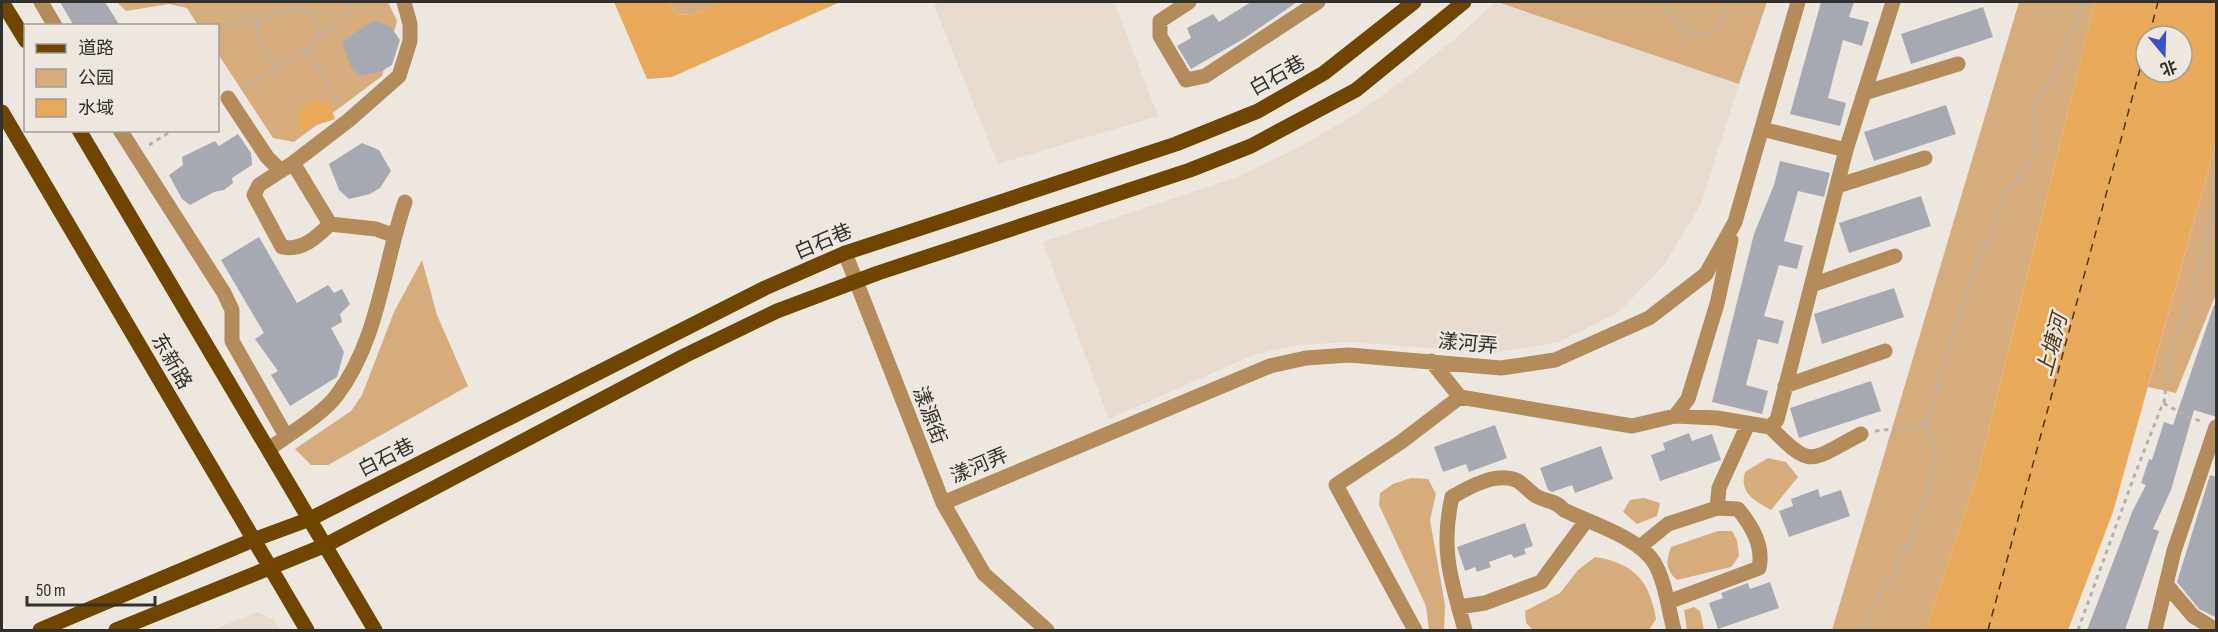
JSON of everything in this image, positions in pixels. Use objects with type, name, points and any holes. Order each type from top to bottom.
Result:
[{"type":"main road","points":[[2,2],[24,37]]},
{"type":"main road","name":"白石巷","points":[[40,630],[253,540],[310,519],[765,288],[845,254],[1176,144],[1258,111],[1324,73],[1414,2]]},
{"type":"main road","points":[[116,630],[326,545],[684,356],[777,311],[856,281],[1190,170],[1251,146],[1356,90],[1464,2]]},
{"type":"main road","name":"东新路","points":[[2,112],[306,630]]},
{"type":"main road","name":"东新路","points":[[80,132],[375,630]]},
{"type":"street","points":[[41,2],[54,24]]},
{"type":"street","points":[[330,224],[318,237],[294,250],[282,248],[254,195],[259,185],[287,167],[349,120],[399,76],[410,41],[411,24],[404,2]]},
{"type":"street","points":[[1189,2],[1160,21],[1160,36],[1186,80],[1205,76],[1318,2]]},
{"type":"street","name":"漾河弄","points":[[943,503],[1270,366],[1306,358],[1349,355],[1501,368],[1556,360],[1649,318],[1706,274],[1735,222],[1798,2]]},
{"type":"street","points":[[1770,427],[1777,420],[1846,150],[1893,2]]},
{"type":"street","points":[[1864,93],[1958,64]]},
{"type":"street","points":[[228,98],[267,157],[287,167],[330,224],[376,229],[395,236]]},
{"type":"street","points":[[1762,129],[1846,150]]},
{"type":"street","points":[[121,132],[224,293],[232,310],[232,341],[286,436]]},
{"type":"street","points":[[1837,186],[1924,158]]},
{"type":"street","points":[[269,449],[336,397],[352,370],[378,307],[405,202]]},
{"type":"street","points":[[1675,416],[1688,399],[1717,304],[1735,222]]},
{"type":"street","name":"漾源街","points":[[845,254],[943,503],[984,574],[1047,630]]},
{"type":"street","points":[[1812,285],[1895,256]]},
{"type":"street","points":[[1785,386],[1886,351]]},
{"type":"street","points":[[1431,361],[1460,397],[1632,426],[1675,416],[1716,418],[1770,427],[1796,452],[1807,458],[1818,457],[1861,434]]},
{"type":"street","points":[[1415,630],[1336,485],[1401,442],[1460,397]]},
{"type":"street","points":[[1717,508],[1719,488],[1748,424]]},
{"type":"street","points":[[2155,630],[2174,551],[2212,424]]},
{"type":"street","points":[[1465,630],[1445,546],[1452,497],[1470,486],[1494,479],[1517,481],[1538,497],[1556,501],[1564,510],[1641,546],[1654,562],[1668,602],[1674,630]]},
{"type":"street","points":[[1641,546],[1668,524],[1717,508],[1738,509],[1749,522],[1762,554],[1759,568],[1668,602]]},
{"type":"street","points":[[1459,607],[1485,603],[1541,582],[1586,521]]},
{"type":"street","points":[[2166,584],[2193,616],[2216,630]]},
{"type":"path","points":[[228,98],[308,49],[320,37],[347,18],[353,2]]},
{"type":"path","points":[[1663,2],[1668,13],[1684,30],[1702,35],[1721,28],[1727,2]]},
{"type":"path","points":[[1865,630],[1871,612],[1913,533],[1930,487],[1935,452],[1926,425],[1970,282],[2006,192],[2027,167],[2038,140],[2033,106],[2057,72],[2084,2]]},
{"type":"path","points":[[219,30],[223,26],[249,19],[264,20],[294,7],[309,11],[317,24],[320,37]]},
{"type":"path","points":[[257,20],[259,38],[276,68]]},
{"type":"path","points":[[308,49],[349,120]]},
{"type":"path","points":[[135,154],[170,132]]},
{"type":"path","points":[[2078,630],[2134,474],[2163,403],[2169,359],[2204,258],[2217,183]]},
{"type":"path","points":[[2163,403],[2192,418],[2212,424]]},
{"type":"path","points":[[1861,434],[1926,425]]},
{"type":"shaded area","points":[[943,2],[1114,2],[1158,116],[998,164],[934,5]]},
{"type":"shaded area","points":[[1495,2],[1739,84],[1701,204],[1664,265],[1619,312],[1558,342],[1493,353],[1351,342],[1298,345],[1255,354],[1109,419],[1043,242],[1235,178],[1296,149],[1356,114],[1402,81],[1456,38]]},
{"type":"shaded area","points":[[258,612],[274,620],[280,630],[212,630]]},
{"type":"green space","points":[[117,2],[388,2],[397,21],[382,76],[294,142],[273,138],[219,56],[219,24],[197,24],[187,8],[169,4],[126,11]]},
{"type":"green space","points":[[669,2],[721,2],[692,15],[675,14]]},
{"type":"green space","points":[[1497,2],[1767,2],[1739,84]]},
{"type":"green space","points":[[2019,2],[2095,2],[1980,465],[1925,630],[1832,630]]},
{"type":"green space","points":[[2216,142],[2216,294],[2176,393],[2148,387]]},
{"type":"green space","points":[[422,260],[437,315],[468,386],[328,465],[311,465],[295,449],[351,411],[362,395],[394,312]]},
{"type":"green space","points":[[1768,458],[1786,462],[1798,477],[1771,510],[1749,495],[1744,485],[1745,472]]},
{"type":"green space","points":[[1411,478],[1428,479],[1436,494],[1430,520],[1445,605],[1444,630],[1429,630],[1426,606],[1379,505],[1380,493],[1393,484]]},
{"type":"green space","points":[[1644,498],[1660,503],[1657,516],[1637,524],[1623,512],[1630,500]]},
{"type":"green space","points":[[1718,531],[1732,531],[1737,540],[1739,556],[1731,567],[1677,580],[1670,572],[1668,565],[1671,547]]},
{"type":"green space","points":[[1595,557],[1630,569],[1644,584],[1656,619],[1649,630],[1533,630],[1526,623],[1525,611],[1560,593],[1578,570]]},
{"type":"green space","points":[[1694,607],[1700,611],[1704,630],[1687,630],[1684,610]]},
{"type":"water","points":[[614,2],[669,2],[675,14],[692,15],[721,2],[840,2],[672,77],[647,79]]},
{"type":"water","name":"上塘河","points":[[2095,2],[2216,2],[2216,142],[2113,512],[2068,630],[1925,630],[1980,465]]},
{"type":"water","points":[[317,100],[330,105],[335,119],[302,130],[296,118],[303,106]]},
{"type":"building","points":[[60,2],[105,2],[119,24],[73,24]]},
{"type":"building","points":[[1251,2],[1297,2],[1245,38],[1191,69],[1177,46],[1191,38],[1187,28],[1213,14],[1219,22]]},
{"type":"building","points":[[1821,2],[1854,2],[1849,17],[1869,22],[1862,46],[1843,40],[1828,98],[1846,103],[1840,126],[1790,114]]},
{"type":"building","points":[[1983,7],[1993,37],[1911,64],[1901,34]]},
{"type":"building","points":[[374,20],[391,27],[400,40],[392,65],[382,71],[361,76],[351,67],[342,42]]},
{"type":"building","points":[[1946,105],[1956,134],[1874,161],[1864,132]]},
{"type":"building","points":[[238,134],[251,153],[252,165],[232,178],[233,183],[224,190],[214,192],[190,205],[182,199],[169,175],[183,165],[182,157],[215,141],[219,146]]},
{"type":"building","points":[[362,143],[379,150],[391,171],[380,188],[370,194],[349,199],[339,190],[329,164]]},
{"type":"building","points":[[1780,161],[1830,173],[1824,197],[1798,191],[1784,241],[1803,246],[1797,269],[1779,265],[1764,316],[1784,321],[1778,344],[1758,339],[1746,385],[1768,391],[1762,414],[1712,402],[1754,234],[1774,185]]},
{"type":"building","points":[[1921,196],[1931,226],[1849,253],[1839,223]]},
{"type":"building","points":[[259,237],[297,303],[328,285],[334,293],[342,289],[350,304],[340,314],[342,322],[331,328],[344,352],[337,377],[290,406],[271,375],[278,371],[255,339],[264,333],[221,260]]},
{"type":"building","points":[[1894,288],[1904,317],[1822,344],[1814,314]]},
{"type":"building","points":[[2214,305],[2217,305],[2217,417],[2194,410],[2171,490],[2153,529],[2159,531],[2125,630],[2087,630],[2133,510],[2146,485],[2141,483],[2149,459],[2152,460],[2164,422],[2173,425]]},
{"type":"building","points":[[1871,381],[1881,411],[1799,438],[1790,408]]},
{"type":"building","points":[[1495,425],[1507,458],[1469,472],[1466,464],[1443,472],[1434,447]]},
{"type":"building","points":[[1689,433],[1692,441],[1712,434],[1721,460],[1660,481],[1651,455],[1665,450],[1663,443]]},
{"type":"building","points":[[1601,446],[1613,479],[1575,493],[1572,485],[1552,492],[1548,490],[1540,468]]},
{"type":"building","points":[[2210,475],[2217,477],[2217,618],[2199,609],[2177,582]]},
{"type":"building","points":[[1818,489],[1820,497],[1841,490],[1850,516],[1789,537],[1779,511],[1793,506],[1791,499]]},
{"type":"building","points":[[1525,523],[1533,546],[1524,549],[1526,554],[1514,558],[1511,554],[1489,562],[1491,567],[1477,572],[1475,567],[1465,571],[1457,547]]},
{"type":"building","points":[[1770,582],[1779,608],[1718,629],[1709,603],[1723,598],[1721,593],[1748,583],[1750,589]]},
{"type":"ferry route","points":[[2152,24],[2158,2]]},
{"type":"ferry route","points":[[1988,630],[2136,84]]}]
